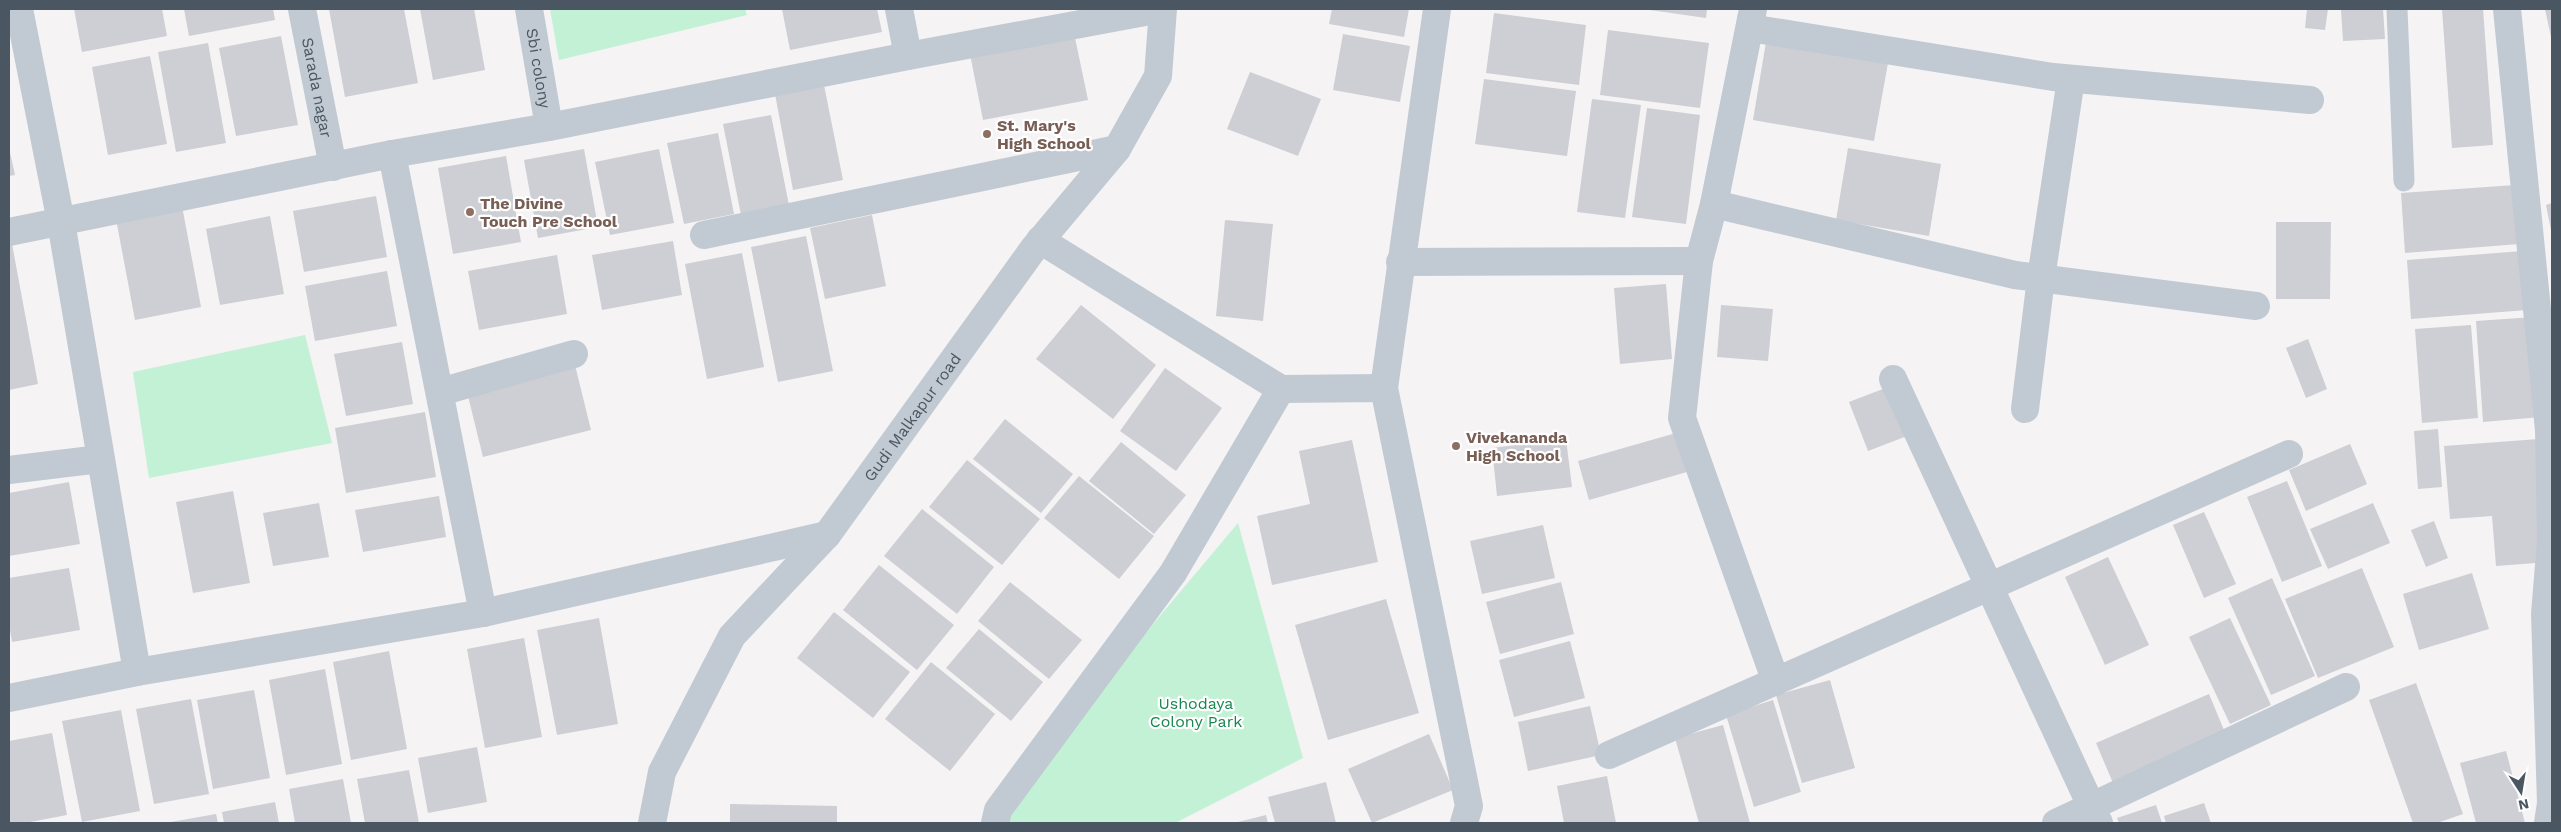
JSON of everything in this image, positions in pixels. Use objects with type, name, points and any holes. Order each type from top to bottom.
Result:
[{"type":"street","points":[[19,9],[61,222],[137,672]]},
{"type":"street","name":"Sarada nagar","points":[[302,9],[333,167]]},
{"type":"street","name":"Sbi colony","points":[[529,9],[549,127]]},
{"type":"street","points":[[900,9],[908,56]]},
{"type":"street","points":[[9,232],[392,154],[549,127],[908,56],[1162,9]]},
{"type":"street","name":"Gudi Malkapur road","points":[[652,823],[662,772],[732,636],[827,535],[1040,240],[1117,149],[1158,76],[1162,9]]},
{"type":"street","points":[[1437,9],[1400,262],[1384,388],[1469,806],[1464,823]]},
{"type":"street","points":[[2507,9],[2549,430],[2552,541],[2545,614],[2550,813]]},
{"type":"street","points":[[1776,682],[1682,418],[1699,261],[1714,204],[1752,18],[2071,79],[2310,100]]},
{"type":"street","points":[[2025,409],[2041,278],[2071,79]]},
{"type":"street","points":[[704,234],[1117,149]]},
{"type":"street","points":[[392,154],[483,613]]},
{"type":"street","points":[[1714,204],[2015,275],[2256,306]]},
{"type":"street","points":[[1040,240],[1281,390],[1384,388]]},
{"type":"street","points":[[1400,262],[1699,261]]},
{"type":"street","points":[[440,392],[574,354]]},
{"type":"street","points":[[1893,379],[2095,814]]},
{"type":"street","points":[[995,823],[998,810],[1173,574],[1281,390]]},
{"type":"street","points":[[1609,755],[2289,454]]},
{"type":"street","points":[[9,470],[100,459]]},
{"type":"street","points":[[9,698],[137,672],[483,613],[827,535]]},
{"type":"street","points":[[2056,823],[2095,814],[2346,687]]},
{"type":"lane","points":[[2397,9],[2404,181]]},
{"type":"green space","points":[[550,9],[745,9],[747,15],[559,60]]},
{"type":"green space","points":[[305,335],[332,443],[149,478],[133,372]]},
{"type":"green space","name":"Ushodaya Colony Park","points":[[1238,523],[1303,758],[1175,823],[994,823],[996,811]]},
{"type":"building","points":[[74,9],[162,9],[167,36],[82,52]]},
{"type":"building","points":[[184,9],[273,9],[275,20],[189,36]]},
{"type":"building","points":[[329,9],[404,9],[418,83],[345,97]]},
{"type":"building","points":[[420,9],[474,9],[485,70],[433,80]]},
{"type":"building","points":[[782,9],[877,9],[882,32],[790,50]]},
{"type":"building","points":[[1332,9],[1409,9],[1404,37],[1329,24]]},
{"type":"building","points":[[1643,9],[1707,9],[1706,18]]},
{"type":"building","points":[[2307,9],[2328,9],[2325,30],[2305,28]]},
{"type":"building","points":[[2341,9],[2383,9],[2385,39],[2343,41]]},
{"type":"building","points":[[2442,9],[2483,9],[2493,145],[2452,148]]},
{"type":"building","points":[[2545,9],[2552,9],[2552,37],[2551,37]]},
{"type":"building","points":[[1494,13],[1586,25],[1579,85],[1486,73]]},
{"type":"building","points":[[1608,30],[1709,43],[1700,108],[1600,95]]},
{"type":"building","points":[[1074,33],[1088,100],[983,120],[970,54]]},
{"type":"building","points":[[1343,34],[1410,46],[1400,102],[1333,90]]},
{"type":"building","points":[[281,36],[298,125],[236,136],[219,48]]},
{"type":"building","points":[[1766,42],[1888,63],[1874,141],[1753,120]]},
{"type":"building","points":[[208,43],[226,143],[176,152],[158,52]]},
{"type":"building","points":[[150,56],[167,144],[108,155],[92,67]]},
{"type":"building","points":[[1250,72],[1321,99],[1298,156],[1227,129]]},
{"type":"building","points":[[1484,79],[1576,91],[1567,156],[1475,144]]},
{"type":"building","points":[[824,85],[843,180],[793,190],[775,94]]},
{"type":"building","points":[[1592,99],[1641,105],[1625,218],[1577,212]]},
{"type":"building","points":[[1647,108],[1700,115],[1686,224],[1632,217]]},
{"type":"building","points":[[771,115],[789,205],[741,215],[723,124]]},
{"type":"building","points":[[718,133],[734,214],[684,224],[667,143]]},
{"type":"building","points":[[9,148],[15,175],[9,176]]},
{"type":"building","points":[[1848,148],[1941,164],[1929,236],[1836,220]]},
{"type":"building","points":[[584,149],[598,227],[538,238],[524,160]]},
{"type":"building","points":[[659,149],[674,223],[610,235],[595,162]]},
{"type":"building","points":[[506,156],[521,242],[453,254],[438,168]]},
{"type":"building","points":[[2515,185],[2519,244],[2405,253],[2401,193]]},
{"type":"building","points":[[376,196],[387,257],[304,272],[293,211]]},
{"type":"building","points":[[2552,203],[2552,229],[2551,230],[2546,205]]},
{"type":"building","points":[[182,206],[201,307],[135,320],[116,219]]},
{"type":"building","points":[[872,215],[886,286],[825,299],[810,228]]},
{"type":"building","points":[[270,216],[284,294],[220,305],[206,229]]},
{"type":"building","points":[[1225,220],[1273,224],[1263,321],[1216,316]]},
{"type":"building","points":[[2276,222],[2331,222],[2330,299],[2276,299]]},
{"type":"building","points":[[806,236],[833,371],[778,382],[751,247]]},
{"type":"building","points":[[673,241],[682,295],[602,310],[592,255]]},
{"type":"building","points":[[12,244],[38,384],[9,390],[9,245]]},
{"type":"building","points":[[2522,251],[2527,310],[2411,319],[2407,260]]},
{"type":"building","points":[[742,253],[764,367],[707,379],[685,264]]},
{"type":"building","points":[[557,255],[567,314],[479,330],[468,271]]},
{"type":"building","points":[[387,271],[397,326],[315,341],[305,286]]},
{"type":"building","points":[[1666,284],[1672,359],[1620,364],[1614,288]]},
{"type":"building","points":[[1081,305],[1156,365],[1113,419],[1036,359]]},
{"type":"building","points":[[1721,305],[1773,309],[1768,361],[1717,357]]},
{"type":"building","points":[[2534,317],[2541,417],[2483,422],[2476,321]]},
{"type":"building","points":[[2471,325],[2478,418],[2422,423],[2415,329]]},
{"type":"building","points":[[2308,339],[2327,389],[2306,398],[2286,348]]},
{"type":"building","points":[[402,342],[413,404],[346,416],[334,354]]},
{"type":"building","points":[[575,365],[591,430],[483,457],[467,392]]},
{"type":"building","points":[[1165,368],[1222,408],[1176,471],[1120,431]]},
{"type":"building","points":[[1888,387],[1907,436],[1868,451],[1849,402]]},
{"type":"building","points":[[425,412],[436,477],[346,493],[335,428]]},
{"type":"building","points":[[1005,419],[1073,474],[1041,513],[973,459]]},
{"type":"building","points":[[2438,429],[2442,487],[2418,489],[2414,431]]},
{"type":"building","points":[[1683,431],[1694,470],[1589,500],[1578,461]]},
{"type":"building","points":[[1566,439],[1572,487],[1497,496],[1492,448]]},
{"type":"building","points":[[2539,439],[2547,562],[2496,566],[2492,516],[2450,519],[2444,446]]},
{"type":"building","points":[[1352,440],[1378,562],[1272,585],[1257,516],[1310,504],[1299,451]]},
{"type":"building","points":[[1121,442],[1186,495],[1154,534],[1089,481]]},
{"type":"building","points":[[2350,444],[2367,484],[2306,511],[2289,470]]},
{"type":"building","points":[[967,460],[1040,519],[1002,565],[929,507]]},
{"type":"building","points":[[1079,476],[1154,536],[1119,579],[1044,518]]},
{"type":"building","points":[[2287,481],[2322,566],[2282,582],[2247,497]]},
{"type":"building","points":[[69,482],[80,544],[9,556],[9,493]]},
{"type":"building","points":[[233,491],[250,583],[193,593],[176,502]]},
{"type":"building","points":[[439,496],[446,537],[363,552],[355,510]]},
{"type":"building","points":[[319,503],[329,557],[273,566],[263,513]]},
{"type":"building","points":[[2373,503],[2390,543],[2328,569],[2310,529]]},
{"type":"building","points":[[922,509],[994,567],[957,614],[884,556]]},
{"type":"building","points":[[2204,512],[2236,584],[2204,598],[2173,525]]},
{"type":"building","points":[[2434,521],[2448,558],[2426,567],[2411,530]]},
{"type":"building","points":[[1543,525],[1555,578],[1482,594],[1470,541]]},
{"type":"building","points":[[2108,557],[2149,645],[2105,665],[2065,577]]},
{"type":"building","points":[[879,565],[954,625],[917,670],[843,610]]},
{"type":"building","points":[[69,568],[80,630],[12,642],[9,624],[9,578]]},
{"type":"building","points":[[2362,568],[2394,647],[2318,678],[2285,599]]},
{"type":"building","points":[[2472,573],[2489,629],[2419,650],[2403,594]]},
{"type":"building","points":[[2272,578],[2315,676],[2271,695],[2228,598]]},
{"type":"building","points":[[1010,582],[1082,640],[1049,679],[978,621]]},
{"type":"building","points":[[1561,582],[1574,634],[1500,654],[1486,602]]},
{"type":"building","points":[[1386,599],[1419,713],[1328,740],[1295,625]]},
{"type":"building","points":[[834,612],[910,672],[873,718],[797,658]]},
{"type":"building","points":[[599,618],[618,724],[557,735],[537,630]]},
{"type":"building","points":[[2230,618],[2271,705],[2230,724],[2189,637]]},
{"type":"building","points":[[979,629],[1043,682],[1011,721],[946,668]]},
{"type":"building","points":[[524,638],[542,737],[485,748],[467,649]]},
{"type":"building","points":[[1570,641],[1585,698],[1514,717],[1499,660]]},
{"type":"building","points":[[389,651],[407,749],[351,760],[333,662]]},
{"type":"building","points":[[931,662],[995,714],[950,771],[885,719]]},
{"type":"building","points":[[325,669],[342,764],[286,775],[269,680]]},
{"type":"building","points":[[1830,680],[1855,768],[1802,783],[1776,695]]},
{"type":"building","points":[[2416,683],[2463,814],[2437,823],[2413,823],[2369,700]]},
{"type":"building","points":[[254,690],[270,778],[213,789],[197,700]]},
{"type":"building","points":[[2209,694],[2226,735],[2113,783],[2096,743]]},
{"type":"building","points":[[191,699],[209,794],[154,804],[136,709]]},
{"type":"building","points":[[1773,700],[1801,792],[1754,807],[1726,715]]},
{"type":"building","points":[[1590,706],[1601,755],[1528,771],[1518,722]]},
{"type":"building","points":[[121,710],[140,811],[82,822],[62,721]]},
{"type":"building","points":[[1723,725],[1750,823],[1699,823],[1675,738]]},
{"type":"building","points":[[52,733],[67,815],[25,823],[9,823],[9,741]]},
{"type":"building","points":[[1429,734],[1453,790],[1372,823],[1348,769]]},
{"type":"building","points":[[477,747],[487,802],[428,813],[418,758]]},
{"type":"building","points":[[2506,751],[2525,823],[2476,823],[2460,763]]},
{"type":"building","points":[[409,770],[419,823],[365,823],[357,779]]},
{"type":"building","points":[[1607,776],[1616,823],[1564,823],[1557,786]]},
{"type":"building","points":[[343,779],[351,823],[295,823],[289,789]]},
{"type":"building","points":[[1326,782],[1336,823],[1275,823],[1268,797]]},
{"type":"building","points":[[275,802],[279,823],[224,823],[222,812]]},
{"type":"building","points":[[2204,803],[2211,823],[2166,823],[2164,816]]},
{"type":"building","points":[[730,804],[837,806],[837,823],[730,823]]},
{"type":"building","points":[[2156,805],[2162,823],[2119,823],[2117,818]]},
{"type":"building","points":[[216,814],[218,823],[171,823],[171,822]]},
{"type":"building","points":[[1266,815],[1268,823],[1234,823]]},
{"type":"place","name":"St. Mary's High School","points":[[987,134]]},
{"type":"place","name":"The Divine Touch Pre School","points":[[470,212]]},
{"type":"place","name":"Vivekananda High School","points":[[1456,446]]}]
